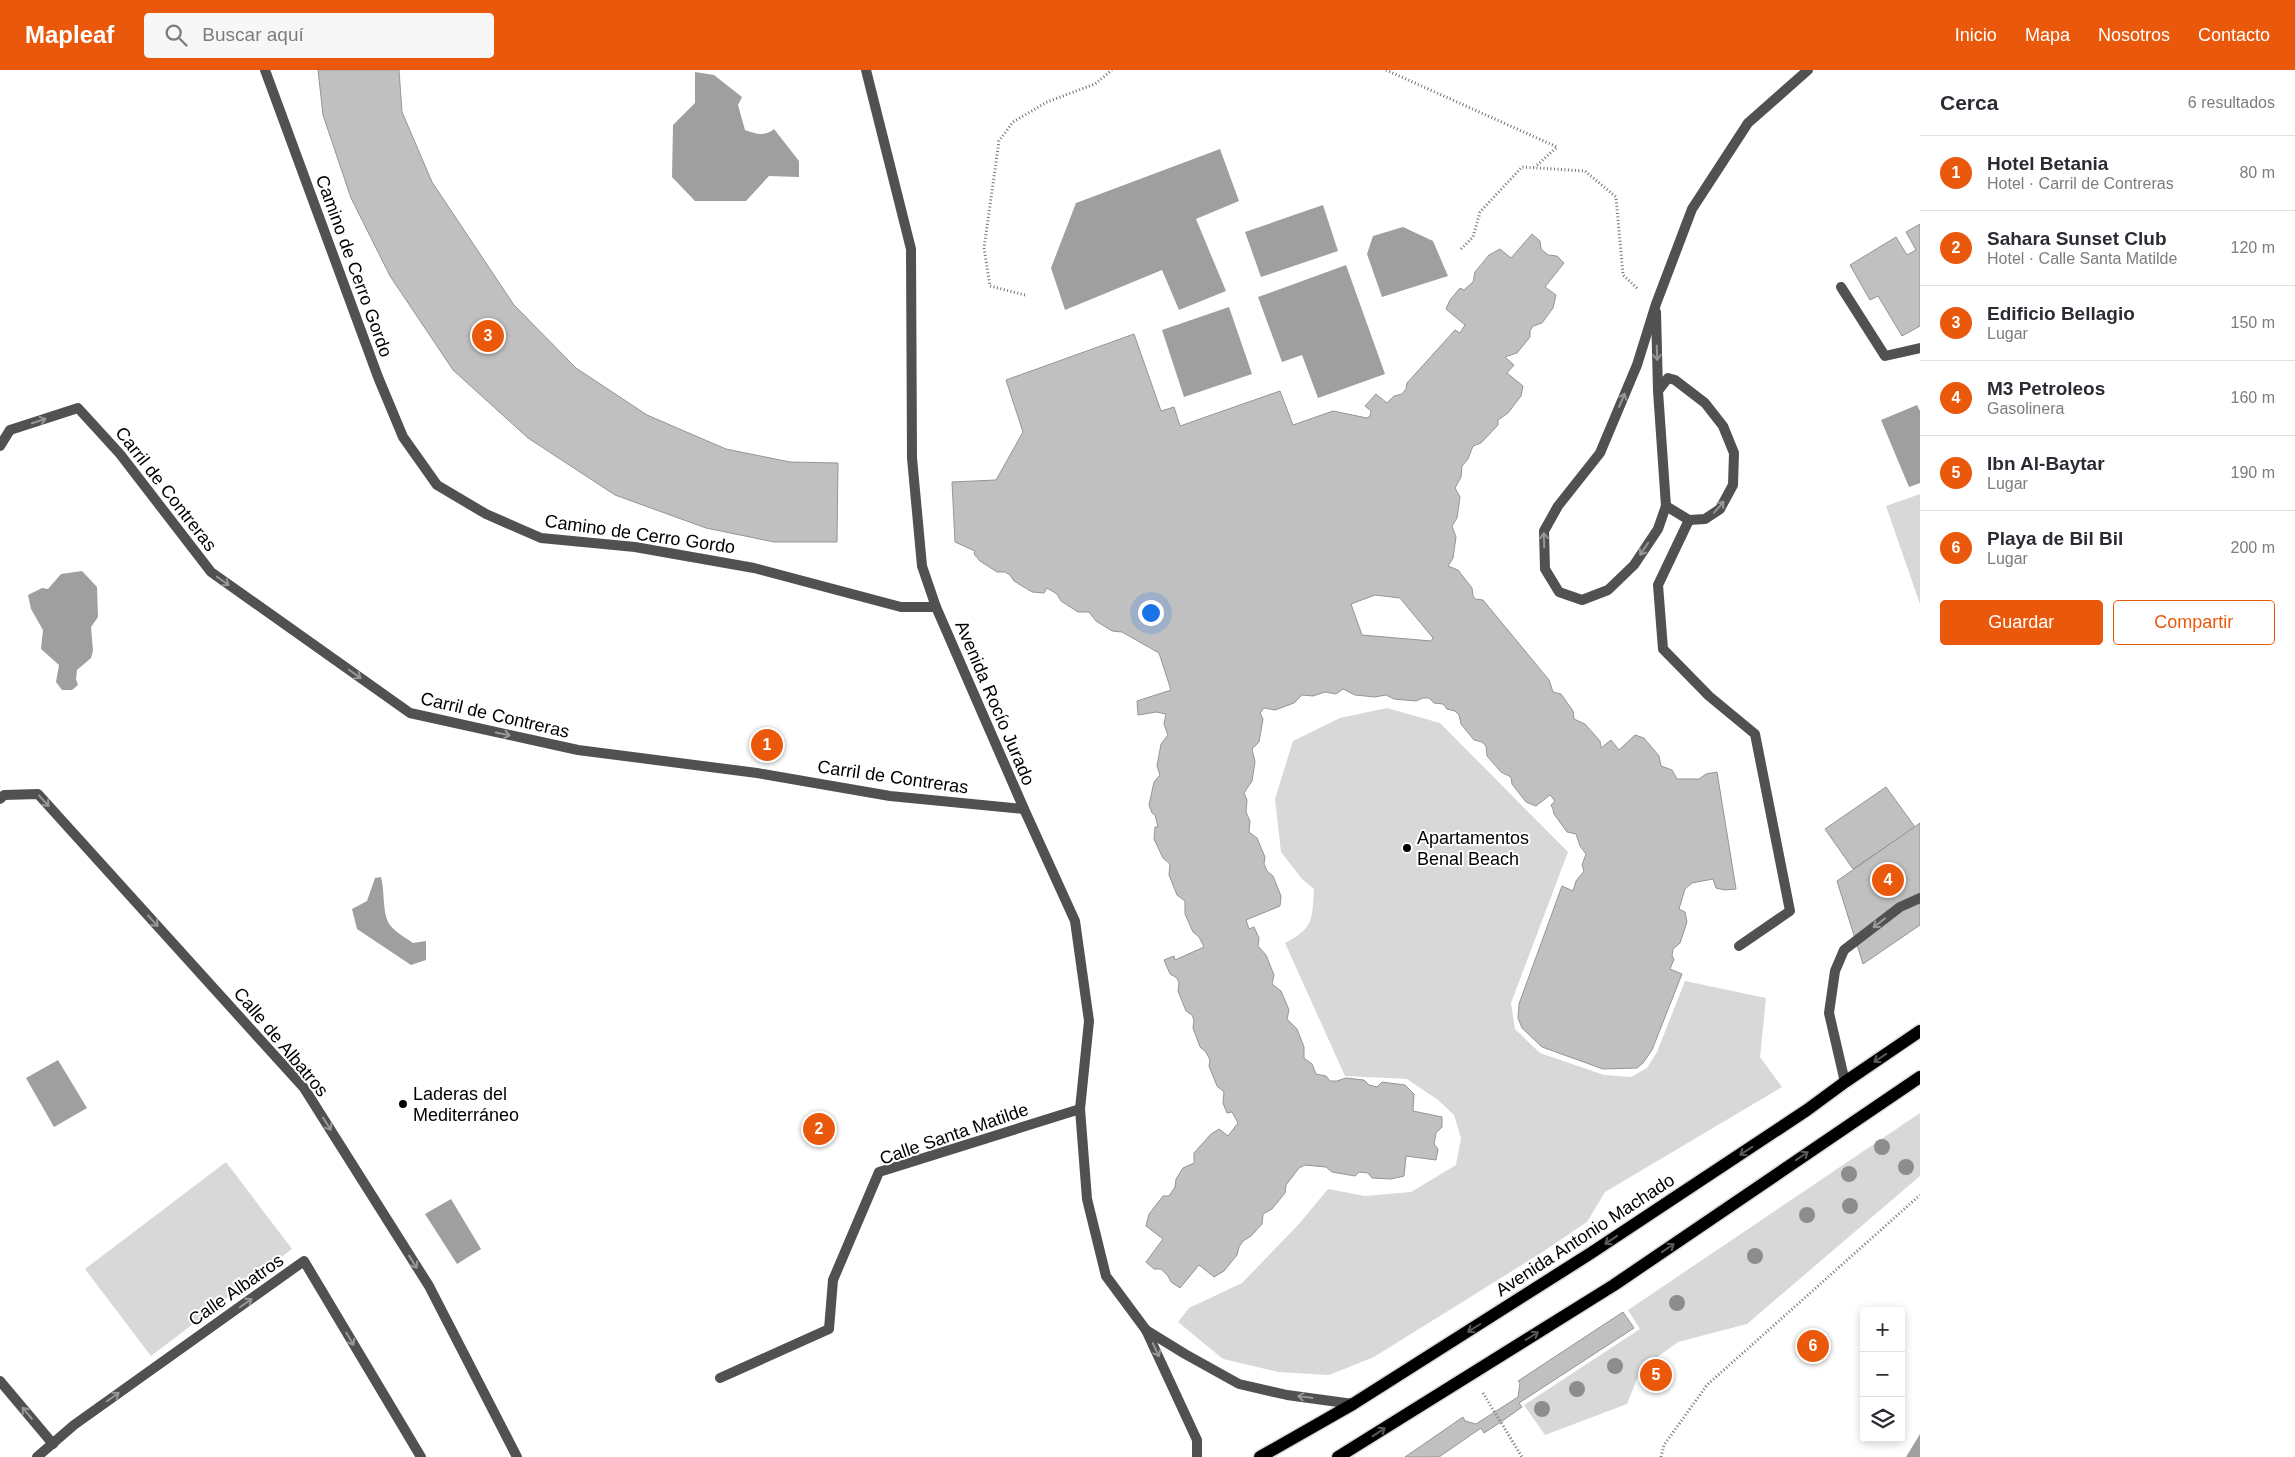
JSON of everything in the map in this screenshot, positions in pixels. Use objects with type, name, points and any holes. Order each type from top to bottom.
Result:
[{"type":"main road","name":"Avenida Antonio Machado","points":[[1260,1457],[1353,1404],[1591,1253],[1807,1110],[1920,1031]]},
{"type":"main road","points":[[1338,1457],[1614,1285],[1920,1077]]},
{"type":"street","name":"Camino de Cerro Gordo","points":[[264,70],[378,377],[403,437],[438,486],[486,514],[541,538],[636,547],[754,568],[901,607],[936,607]]},
{"type":"street","name":"Avenida Rocío Jurado","points":[[866,70],[910,249],[912,458],[922,566],[936,607],[1075,921],[1089,1021],[1080,1109],[1087,1199],[1106,1276],[1146,1330],[1197,1440],[1197,1457]]},
{"type":"street","points":[[1656,304],[1658,391],[1666,506],[1658,529],[1634,564],[1608,590],[1582,600],[1559,592],[1545,569],[1544,532],[1558,506],[1600,453],[1637,365],[1656,304],[1692,209],[1748,123],[1808,70]]},
{"type":"street","points":[[1841,287],[1885,356],[1920,348]]},
{"type":"street","points":[[1658,391],[1668,378],[1675,380],[1704,403],[1723,426],[1734,453],[1734,485],[1720,509],[1705,519],[1690,520],[1666,506]]},
{"type":"street","name":"Carril de Contreras","points":[[0,446],[10,430],[78,408],[120,454],[211,572],[410,713],[578,750],[757,773],[890,796],[1024,809]]},
{"type":"street","points":[[1690,520],[1658,585],[1663,649],[1709,696],[1755,734],[1790,911],[1739,946]]},
{"type":"street","name":"Calle de Albatros","points":[[0,798],[4,795],[38,794],[304,1088],[428,1286],[517,1457]]},
{"type":"street","points":[[1845,1082],[1828,1013],[1835,971],[1844,950],[1900,907],[1920,898]]},
{"type":"street","name":"Calle Santa Matilde","points":[[720,1378],[829,1329],[833,1280],[879,1172],[1080,1109]]},
{"type":"street","name":"Calle Albatros","points":[[53,1444],[74,1426],[304,1261],[421,1457]]},
{"type":"street","name":"Avenida Rocío Jurado","points":[[1146,1330],[1184,1354],[1239,1384],[1287,1395],[1353,1404]]},
{"type":"street","points":[[0,1381],[53,1444],[37,1457]]},
{"type":"path","points":[[1025,295],[990,286],[984,248],[999,141],[1013,122],[1047,102],[1095,84],[1112,70]]},
{"type":"path","points":[[1386,70],[1557,147],[1534,167]]},
{"type":"path","points":[[1461,249],[1473,237],[1480,212],[1510,177],[1522,167],[1585,171],[1616,197],[1624,276],[1656,304]]},
{"type":"path","points":[[1662,1457],[1664,1445],[1707,1385],[1920,1194]]},
{"type":"path","points":[[1471,1373],[1522,1457]]},
{"type":"shaded area","points":[[695,72],[714,75],[742,97],[738,105],[745,130],[756,134],[763,134],[774,129],[799,161],[799,177],[769,176],[746,201],[695,201],[672,177],[673,125],[695,103]]},
{"type":"shaded area","points":[[1220,149],[1239,201],[1196,219],[1226,291],[1179,310],[1162,270],[1065,310],[1051,268],[1076,203]]},
{"type":"shaded area","points":[[1323,205],[1338,251],[1261,277],[1245,232]]},
{"type":"shaded area","points":[[1403,227],[1433,241],[1448,276],[1382,297],[1367,254],[1373,236]]},
{"type":"shaded area","points":[[1346,265],[1385,374],[1318,398],[1302,355],[1282,362],[1258,297]]},
{"type":"shaded area","points":[[1229,307],[1252,374],[1184,397],[1162,330]]},
{"type":"shaded area","points":[[1917,405],[1920,411],[1920,483],[1909,487],[1881,420]]},
{"type":"shaded area","points":[[1920,494],[1920,604],[1886,506]]},
{"type":"shaded area","points":[[82,571],[97,587],[98,617],[91,627],[93,651],[91,658],[77,670],[76,679],[78,685],[72,690],[62,690],[56,682],[59,665],[41,649],[43,630],[31,609],[28,595],[42,588],[48,589],[61,574]]},
{"type":"shaded area","points":[[1387,708],[1440,723],[1568,852],[1511,1003],[1515,1029],[1540,1053],[1604,1075],[1631,1077],[1647,1068],[1657,1052],[1685,981],[1766,998],[1760,1057],[1782,1087],[1605,1192],[1587,1222],[1541,1253],[1374,1357],[1329,1375],[1278,1372],[1223,1359],[1178,1322],[1189,1308],[1242,1283],[1298,1225],[1328,1189],[1365,1196],[1411,1192],[1456,1165],[1461,1138],[1454,1115],[1438,1100],[1407,1079],[1345,1076],[1285,943],[1301,933],[1310,922],[1314,889],[1302,879],[1281,852],[1275,799],[1293,741],[1340,718]]},
{"type":"shaded area","points":[[381,877],[387,920],[395,930],[413,943],[426,941],[426,960],[411,965],[357,929],[352,909],[367,901],[375,878]]},
{"type":"shaded area","points":[[58,1060],[87,1108],[54,1127],[26,1078]]},
{"type":"shaded area","points":[[1920,1113],[1920,1176],[1747,1324],[1678,1342],[1641,1369],[1627,1404],[1545,1435],[1524,1405],[1640,1329],[1628,1310]]},
{"type":"shaded area","points":[[226,1162],[292,1249],[151,1356],[85,1269]]},
{"type":"shaded area","points":[[451,1199],[481,1249],[457,1264],[425,1214]]},
{"type":"shaded area","points":[[1920,1434],[1920,1457],[1906,1457]]},
{"type":"building","points":[[318,70],[399,70],[402,112],[432,182],[514,305],[576,368],[647,415],[726,449],[790,462],[838,463],[837,542],[774,542],[706,528],[615,495],[528,438],[453,370],[390,276],[351,198],[323,115]]},
{"type":"building","points":[[1920,224],[1920,326],[1902,336],[1878,296],[1870,300],[1850,265],[1896,237],[1907,255],[1916,250],[1906,232]]},
{"type":"building","points":[[1532,234],[1540,241],[1541,249],[1548,255],[1557,256],[1564,263],[1545,287],[1556,295],[1553,308],[1542,323],[1533,326],[1530,331],[1530,337],[1517,353],[1505,357],[1514,365],[1507,373],[1523,386],[1521,396],[1508,413],[1498,420],[1498,425],[1481,443],[1473,446],[1468,459],[1462,466],[1461,477],[1455,488],[1460,497],[1457,518],[1452,526],[1456,537],[1453,558],[1448,566],[1458,570],[1472,588],[1475,599],[1483,600],[1549,680],[1553,692],[1561,694],[1573,711],[1574,719],[1585,724],[1600,741],[1601,748],[1611,740],[1619,750],[1635,735],[1644,738],[1659,756],[1661,766],[1672,770],[1677,779],[1699,779],[1706,774],[1717,772],[1736,889],[1725,890],[1716,888],[1713,879],[1692,883],[1685,889],[1679,909],[1685,912],[1687,922],[1680,943],[1673,949],[1672,956],[1674,959],[1670,969],[1682,974],[1652,1050],[1637,1068],[1603,1069],[1542,1047],[1522,1028],[1518,1018],[1519,1004],[1562,886],[1573,891],[1576,881],[1584,871],[1582,865],[1586,854],[1580,846],[1576,834],[1567,832],[1554,814],[1551,805],[1555,801],[1550,795],[1536,806],[1526,802],[1512,784],[1511,777],[1501,772],[1487,756],[1486,746],[1482,742],[1474,740],[1461,724],[1459,715],[1455,711],[1447,709],[1443,704],[1434,703],[1429,698],[1416,701],[1394,699],[1386,695],[1375,697],[1355,695],[1343,689],[1336,694],[1325,692],[1313,696],[1302,695],[1294,703],[1275,710],[1264,708],[1260,713],[1263,719],[1259,742],[1252,749],[1255,762],[1252,781],[1244,793],[1247,800],[1246,812],[1250,821],[1249,832],[1257,838],[1265,857],[1264,864],[1267,871],[1273,876],[1281,896],[1280,906],[1246,920],[1249,929],[1254,927],[1259,938],[1258,946],[1266,955],[1274,975],[1272,984],[1281,991],[1289,1010],[1287,1019],[1297,1029],[1304,1047],[1304,1058],[1312,1064],[1316,1074],[1326,1076],[1330,1081],[1346,1078],[1364,1080],[1369,1085],[1377,1087],[1382,1082],[1405,1085],[1414,1094],[1413,1111],[1442,1117],[1442,1127],[1436,1133],[1434,1144],[1438,1149],[1436,1160],[1406,1156],[1404,1176],[1391,1179],[1372,1178],[1368,1173],[1359,1172],[1355,1176],[1332,1172],[1326,1167],[1305,1165],[1299,1168],[1286,1185],[1285,1193],[1272,1209],[1263,1214],[1262,1224],[1251,1236],[1243,1241],[1237,1255],[1224,1271],[1214,1277],[1199,1265],[1180,1288],[1171,1282],[1161,1269],[1154,1269],[1146,1262],[1163,1239],[1146,1226],[1149,1214],[1163,1196],[1169,1196],[1183,1168],[1194,1163],[1194,1153],[1211,1134],[1219,1129],[1228,1136],[1238,1123],[1232,1112],[1227,1113],[1223,1103],[1224,1092],[1217,1086],[1209,1066],[1210,1060],[1206,1052],[1200,1047],[1193,1028],[1194,1020],[1192,1015],[1186,1011],[1178,991],[1179,983],[1177,978],[1170,974],[1164,960],[1174,956],[1175,960],[1204,947],[1199,937],[1193,932],[1185,914],[1185,901],[1177,895],[1169,875],[1170,864],[1163,858],[1154,839],[1155,827],[1158,827],[1155,815],[1152,813],[1149,805],[1154,782],[1160,775],[1157,766],[1161,744],[1168,735],[1164,724],[1166,714],[1156,712],[1138,715],[1137,701],[1171,690],[1159,653],[1122,632],[1112,631],[1096,621],[1089,612],[1078,612],[1061,601],[1057,594],[1047,588],[1044,593],[1032,592],[1014,581],[1005,572],[997,572],[980,561],[974,554],[975,551],[955,542],[952,482],[996,480],[1023,432],[1006,380],[1134,334],[1161,411],[1174,407],[1180,426],[1280,391],[1293,425],[1333,411],[1367,418],[1370,416],[1371,411],[1365,406],[1376,394],[1387,403],[1394,396],[1402,394],[1406,389],[1407,383],[1455,330],[1460,333],[1465,325],[1446,309],[1450,300],[1460,288],[1464,290],[1473,282],[1475,272],[1489,255],[1500,249],[1511,258]],"holes":[[[1375,595],[1400,598],[1433,638],[1431,641],[1362,635],[1351,604]]]},
{"type":"building","points":[[1886,787],[1915,827],[1853,869],[1825,829]]},
{"type":"building","points":[[1920,823],[1920,925],[1863,964],[1837,881]]},
{"type":"building","points":[[1623,1312],[1634,1328],[1519,1403],[1522,1407],[1501,1422],[1484,1433],[1481,1428],[1439,1457],[1405,1457],[1463,1417],[1465,1421],[1476,1424],[1518,1397],[1520,1383],[1518,1381]]},
{"type":"place","name":"Edificio Bellagio","points":[[488,336]]},
{"type":"place","name":"Hotel Betania","points":[[767,745]]},
{"type":"place","name":"Apartamentos Benal Beach","points":[[1407,848]]},
{"type":"place","name":"M3 Petroleos","points":[[1888,880]]},
{"type":"place","name":"Laderas del Mediterráneo","points":[[403,1104]]},
{"type":"place","name":"Sahara Sunset Club","points":[[819,1129]]},
{"type":"place","name":"Playa de Bil Bil","points":[[1813,1346]]},
{"type":"place","name":"Ibn Al-Baytar","points":[[1656,1375]]}]
